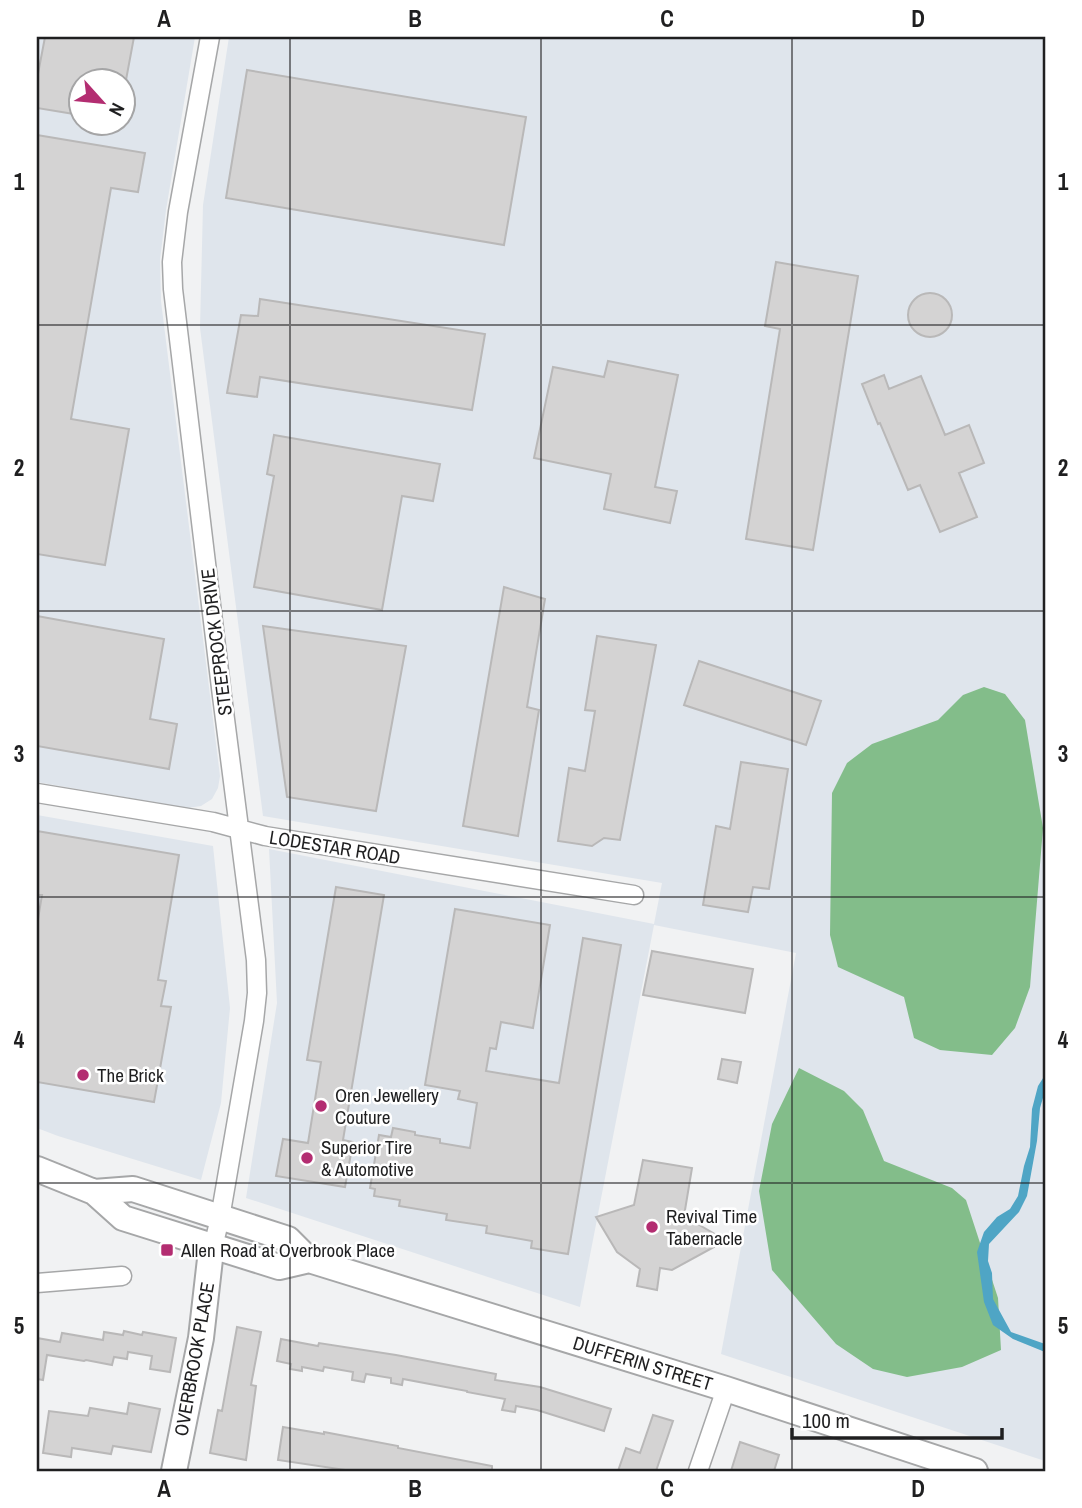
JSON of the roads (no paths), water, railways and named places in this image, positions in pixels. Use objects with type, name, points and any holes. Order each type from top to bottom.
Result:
[{"type":"main road","name":"DUFFERIN STREET","points":[[37,1170],[94,1192],[123,1218],[279,1267],[309,1260]]},
{"type":"main road","name":"DUFFERIN STREET","points":[[94,1192],[133,1189],[288,1239],[309,1260],[726,1389],[975,1471]]},
{"type":"main road","name":"OVERBROOK PLACE","points":[[174,1471],[201,1338],[213,1247]]},
{"type":"street","name":"STEEPROCK DRIVE","points":[[210,37],[178,212],[172,261],[220,683],[256,961],[257,993],[213,1247]]},
{"type":"street","name":"LODESTAR ROAD","points":[[37,793],[213,822],[240,830],[306,842],[634,895]]},
{"type":"street","points":[[37,1283],[122,1276]]},
{"type":"street","points":[[698,1471],[726,1389]]},
{"type":"water","points":[[1045,1075],[1045,1091],[1027,1196],[1019,1212],[989,1244],[988,1261],[992,1273],[993,1299],[1011,1332],[1045,1344],[1045,1352],[1013,1339],[993,1325],[984,1302],[977,1252],[984,1232],[997,1217],[1010,1209],[1018,1196],[1030,1147],[1032,1109],[1038,1086]]},
{"type":"place","name":"The Brick","points":[[83,1075]]},
{"type":"place","name":"Oren Jewellery Couture","points":[[321,1106]]},
{"type":"place","name":"Superior Tire & Automotive","points":[[307,1158]]},
{"type":"place","name":"Revival Time Tabernacle","points":[[652,1227]]},
{"type":"place","name":"Allen Road at Overbrook Place","points":[[167,1250]]}]
